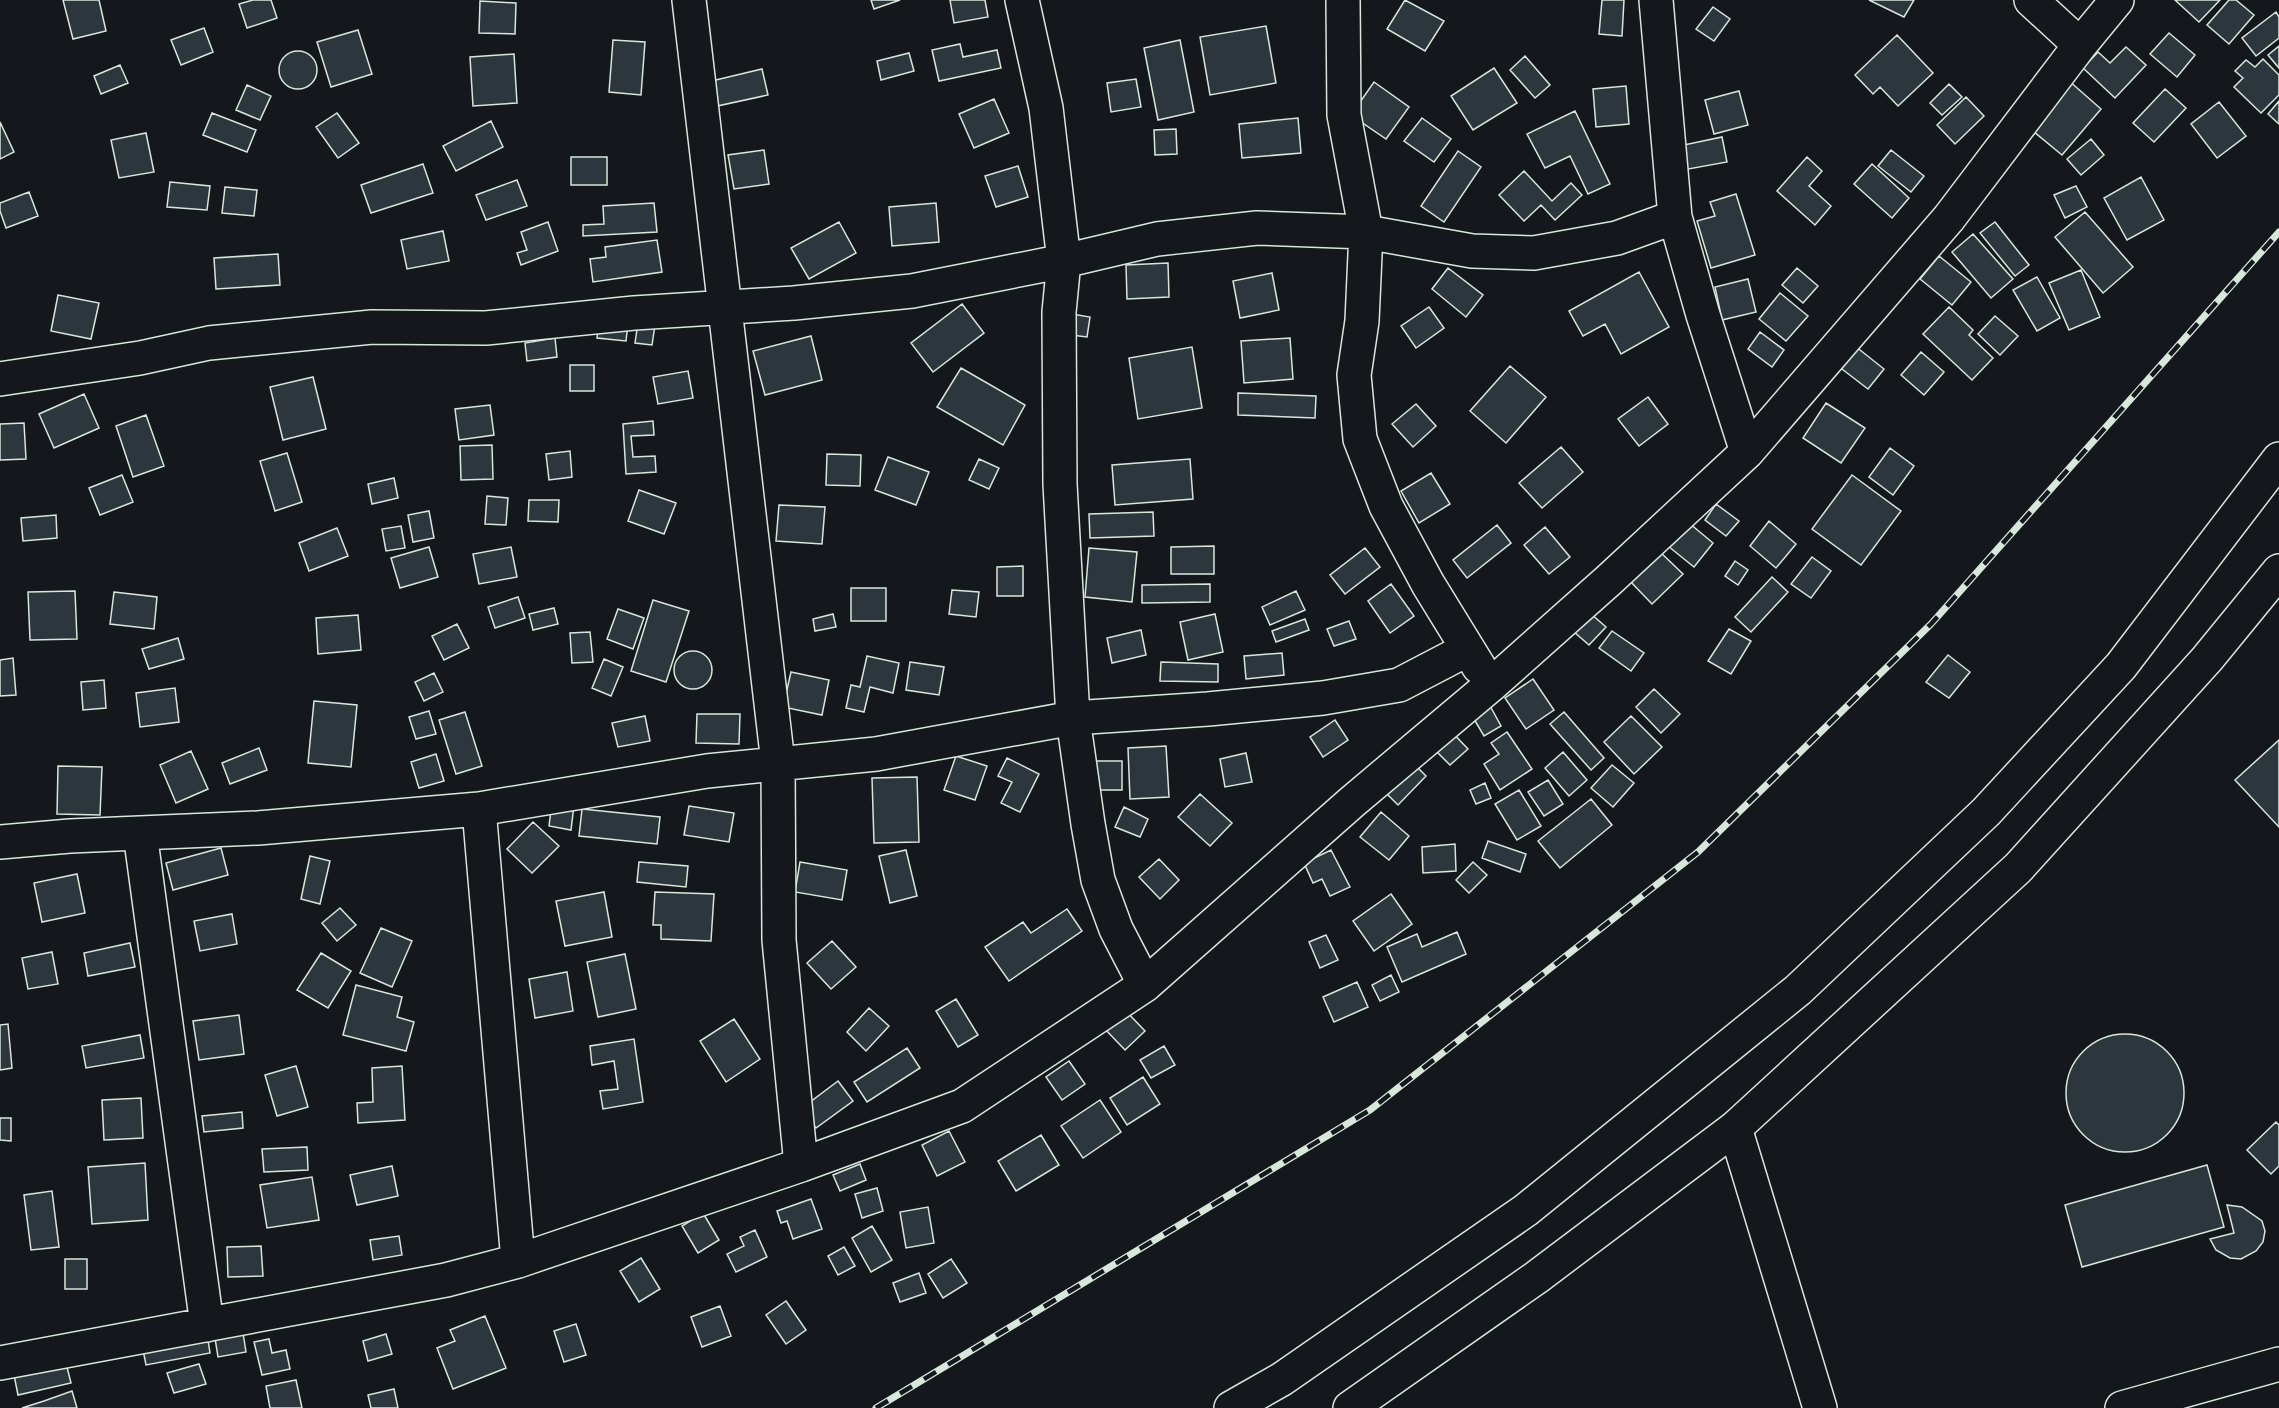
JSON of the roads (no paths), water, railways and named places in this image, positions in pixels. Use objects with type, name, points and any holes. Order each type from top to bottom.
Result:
[{"type":"main road","points":[[689,0],[778,763],[779,940],[801,1165]]},
{"type":"main road","points":[[1023,0],[1046,108],[1064,261],[1059,312],[1060,484],[1073,718],[1098,880],[1116,929],[1145,986]]},
{"type":"main road","points":[[1343,0],[1344,115],[1366,232],[1362,321],[1353,375],[1360,439],[1386,506],[1491,685]]},
{"type":"main road","points":[[1656,0],[1675,218],[1747,452]]},
{"type":"main road","points":[[2031,0],[2080,45]]},
{"type":"main road","points":[[0,1363],[446,1280],[518,1262],[801,1165],[962,1106],[1145,986],[1352,802],[1491,685],[1610,580],[1747,452],[1949,218],[2080,45],[2117,0]]},
{"type":"main road","points":[[0,379],[140,358],[209,343],[372,327],[486,328],[634,313],[725,308],[912,291],[1064,261],[1157,239],[1257,228],[1366,232],[1472,251],[1534,253],[1617,237],[1675,218]]},
{"type":"main road","points":[[1232,1408],[1282,1379],[1526,1210],[1798,990],[1986,812],[2121,666],[2279,459]]},
{"type":"main road","points":[[1359,1406],[1538,1278],[1735,1128],[2018,868],[2207,659],[2279,571]]},
{"type":"main road","points":[[0,842],[70,836],[270,827],[479,809],[707,771],[876,754],[1073,718],[1323,698],[1399,685],[1468,649]]},
{"type":"main road","points":[[479,809],[518,1262]]},
{"type":"main road","points":[[140,833],[207,1325]]},
{"type":"main road","points":[[1735,1128],[1820,1408]]},
{"type":"main road","points":[[2122,1408],[2279,1364]]},
{"type":"railway","points":[[876,1408],[1370,1110],[1698,852],[1931,624],[2279,232]]}]
